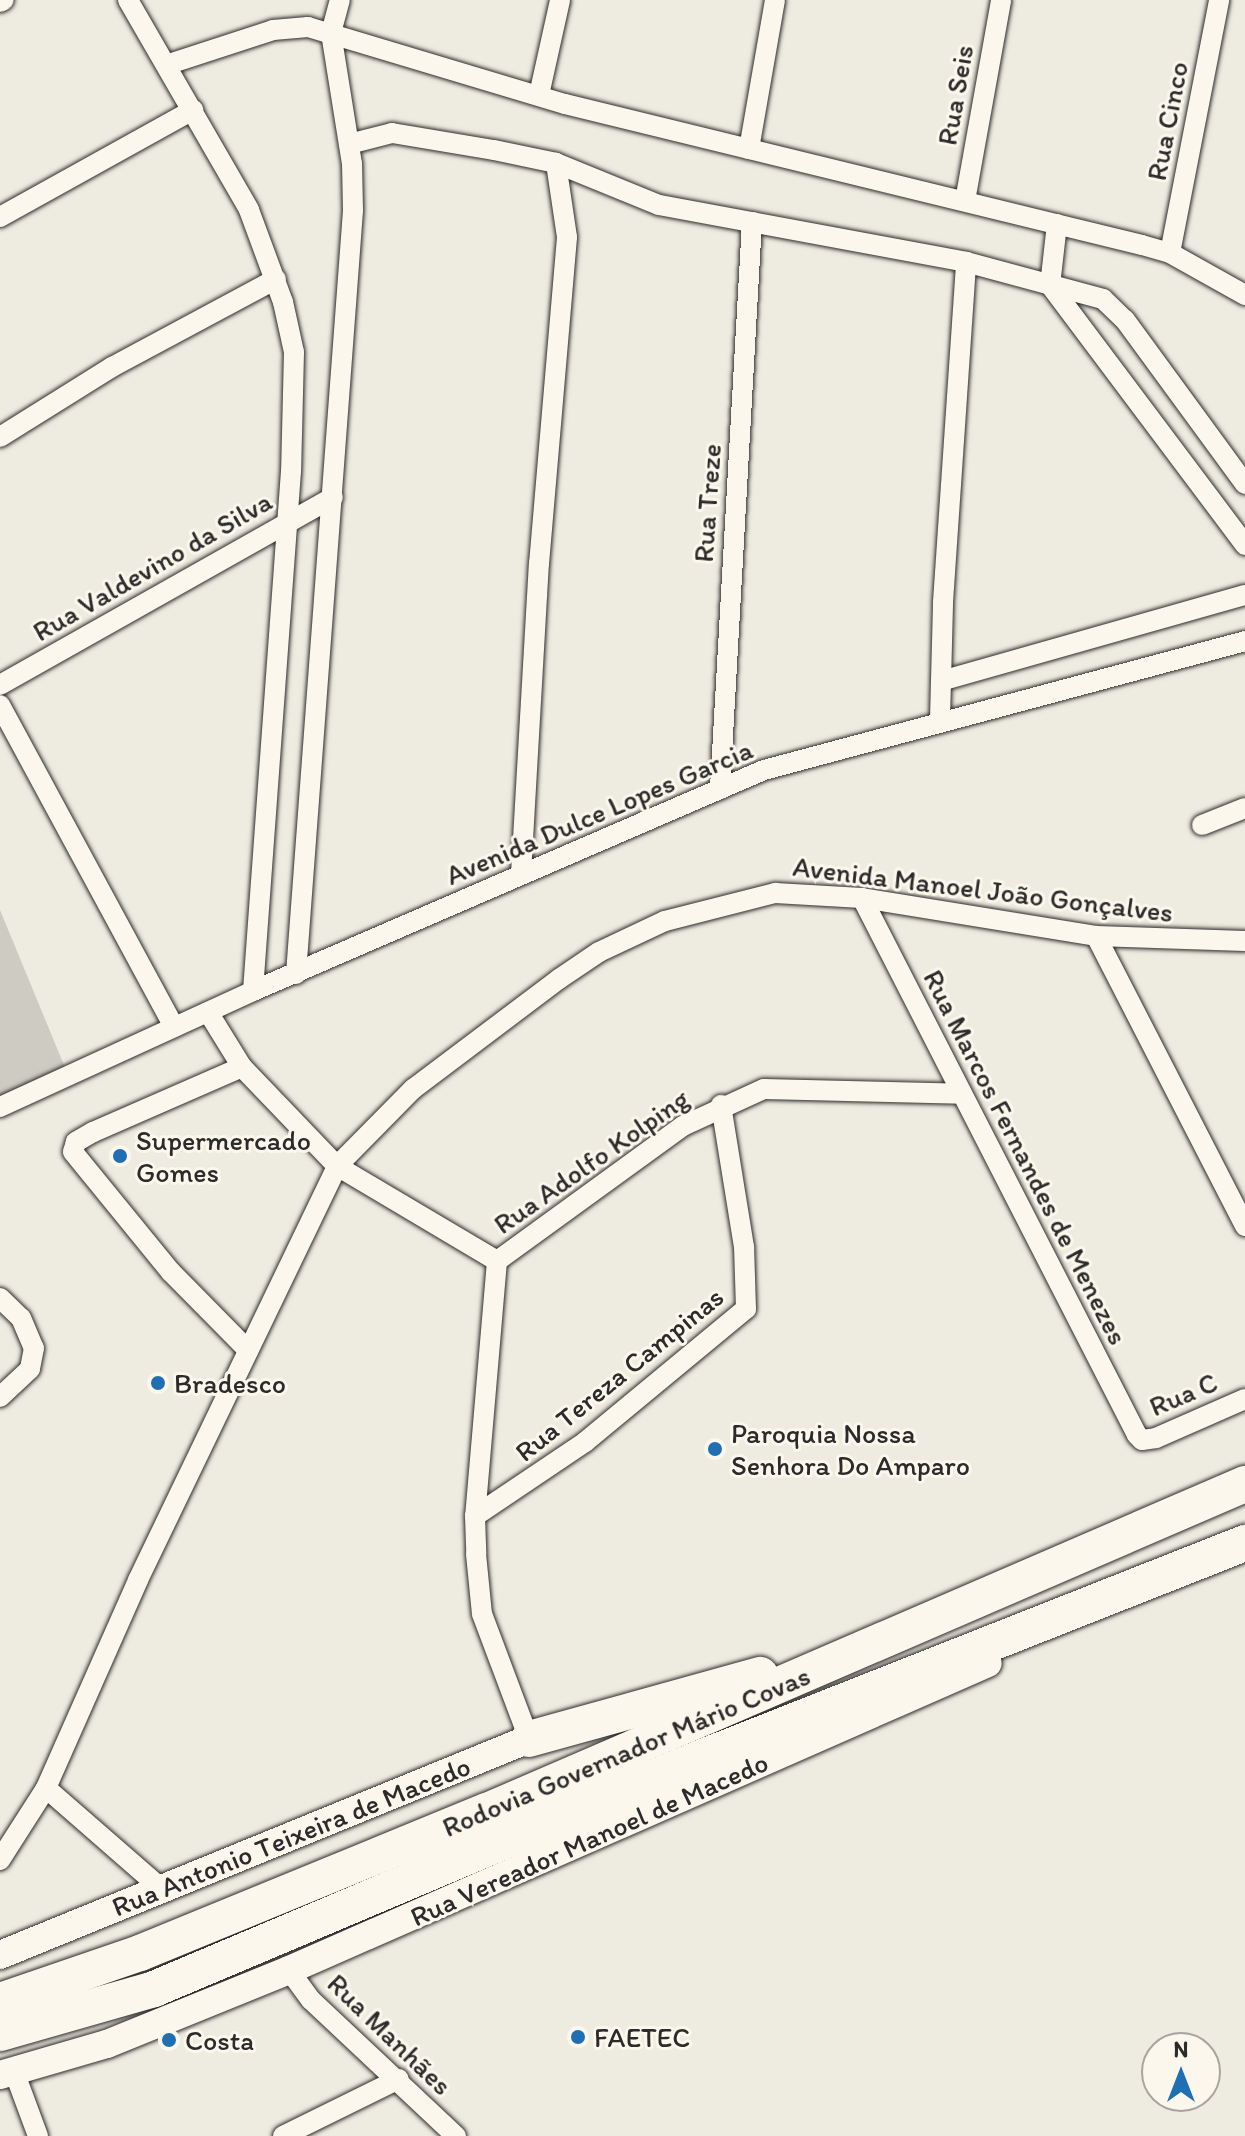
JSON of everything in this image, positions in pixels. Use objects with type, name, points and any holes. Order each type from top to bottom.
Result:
[{"type":"highway","name":"Rodovia Governador Mário Covas","points":[[0,2001],[140,1953],[353,1867],[1245,1484]]},
{"type":"highway","name":"Rodovia Governador Mário Covas","points":[[0,2033],[154,1989],[792,1721],[1118,1597],[1245,1543]]},
{"type":"highway","points":[[529,1739],[859,1651]]},
{"type":"street","points":[[128,0],[169,64],[249,210],[276,279],[294,352],[287,519],[253,991]]},
{"type":"street","points":[[296,974],[353,210],[349,144],[331,33],[340,0]]},
{"type":"street","points":[[539,95],[560,0]]},
{"type":"street","points":[[749,149],[775,0]]},
{"type":"street","name":"Rua Seis","points":[[965,201],[1001,0]]},
{"type":"street","name":"Rua Cinco","points":[[1170,253],[1219,0]]},
{"type":"street","points":[[169,64],[273,30],[308,27],[539,95],[1170,253],[1245,295]]},
{"type":"street","points":[[0,217],[193,110]]},
{"type":"street","points":[[349,144],[392,133],[556,163],[659,205],[966,262],[1103,299],[1118,311],[1245,484]]},
{"type":"street","points":[[521,874],[539,564],[567,237],[556,163]]},
{"type":"street","name":"Rua Treze","points":[[720,789],[752,222]]},
{"type":"street","points":[[1057,224],[1050,285],[1245,545]]},
{"type":"street","points":[[940,719],[966,262]]},
{"type":"street","points":[[0,437],[112,367],[276,279]]},
{"type":"street","name":"Rua Valdevino da Silva","points":[[0,685],[287,519],[333,497]]},
{"type":"street","points":[[941,681],[1245,595]]},
{"type":"street","name":"Avenida Dulce Lopes Garcia","points":[[0,1107],[253,991],[764,770],[940,719],[1245,641]]},
{"type":"street","points":[[0,705],[174,1027]]},
{"type":"street","points":[[1202,825],[1245,808]]},
{"type":"street","name":"Avenida Manoel João Gonçalves","points":[[0,1858],[46,1788],[248,1350],[337,1166],[413,1089],[559,979],[635,933],[699,909],[775,893],[862,898],[1096,936],[1245,941]]},
{"type":"street","name":"Rua Marcos Fernandes de Menezes","points":[[862,898],[1142,1440]]},
{"type":"street","points":[[1096,936],[1245,1226]]},
{"type":"street","points":[[208,1012],[242,1067],[337,1166],[497,1261]]},
{"type":"street","points":[[242,1067],[93,1132],[76,1142],[73,1152],[171,1272],[248,1350]]},
{"type":"street","name":"Rua Adolfo Kolping","points":[[529,1739],[482,1614],[475,1516],[497,1261],[683,1126],[721,1105],[779,1087],[962,1094]]},
{"type":"street","name":"Rua Tereza Campinas","points":[[475,1516],[585,1442],[746,1309],[744,1247],[721,1105]]},
{"type":"street","points":[[0,1298],[21,1318],[34,1348],[30,1369],[6,1392]]},
{"type":"street","name":"Rua C","points":[[1142,1440],[1245,1399]]},
{"type":"street","name":"Rua Vereador Manoel de Macedo","points":[[6,2081],[289,1970],[1056,1634],[1118,1597]]},
{"type":"street","name":"Rua Antonio Teixeira de Macedo","points":[[0,1955],[529,1739]]},
{"type":"street","points":[[46,1788],[163,1890]]},
{"type":"street","points":[[131,1904],[134,1867]]},
{"type":"street","points":[[0,1932],[52,1933]]},
{"type":"street","name":"Rua Manhães","points":[[289,1970],[311,2000],[399,2079],[456,2136]]},
{"type":"street","points":[[283,2136],[399,2079]]},
{"type":"street","points":[[6,2081],[38,2136]]},
{"type":"shaded area","points":[[0,910],[66,1070],[0,1099]]},
{"type":"place","name":"Supermercado Gomes","points":[[120,1156]]},
{"type":"place","name":"Bradesco","points":[[158,1383]]},
{"type":"place","name":"Paroquia Nossa Senhora Do Amparo","points":[[715,1449]]},
{"type":"place","name":"FAETEC","points":[[578,2037]]},
{"type":"place","name":"Costa","points":[[169,2040]]}]
